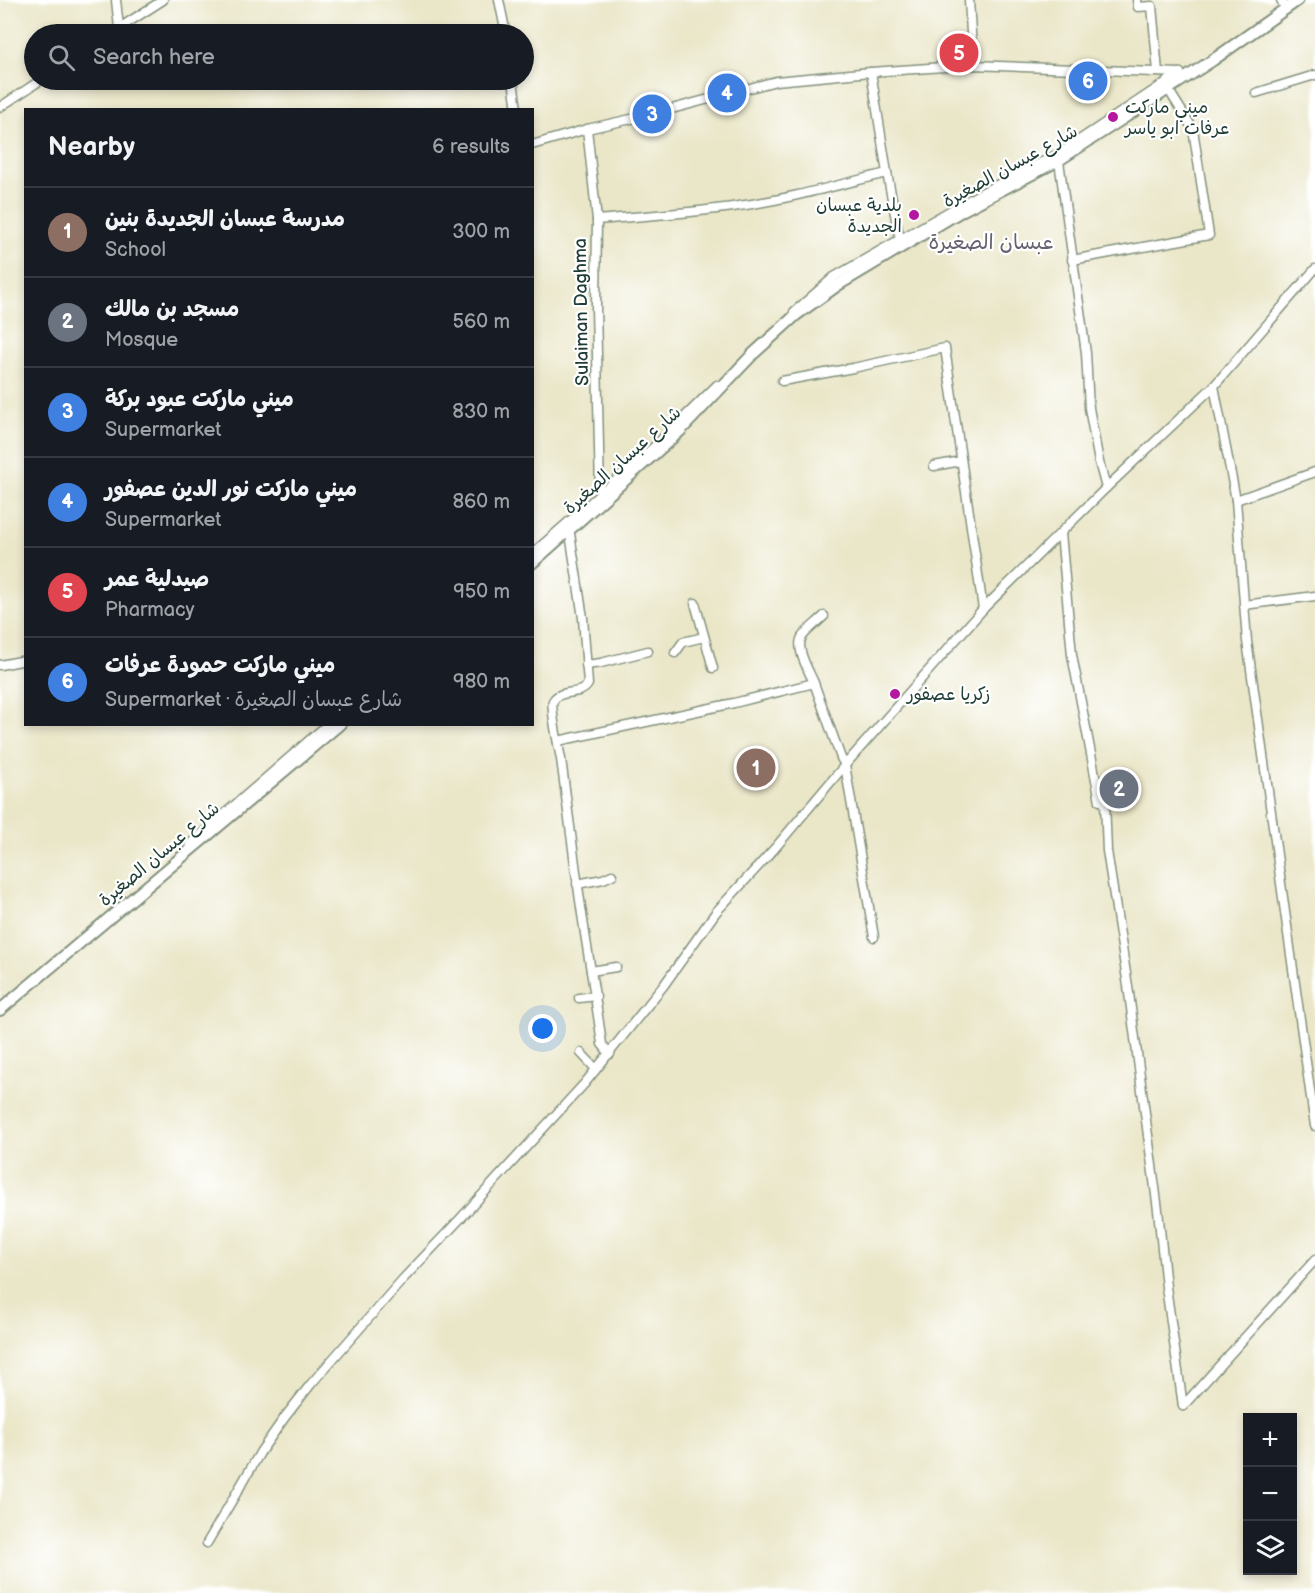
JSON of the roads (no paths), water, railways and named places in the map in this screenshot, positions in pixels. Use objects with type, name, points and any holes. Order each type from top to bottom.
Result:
[{"type":"main road","name":"شارع عبسان الصغيرة","points":[[534,561],[569,527],[674,436],[753,354],[796,315],[838,285],[963,210],[1059,157],[1168,89],[1298,0]]},
{"type":"main road","name":"شارع عبسان الصغيرة","points":[[1180,73],[1216,51],[1284,1]]},
{"type":"main road","name":"شارع عبسان الصغيرة","points":[[0,1008],[338,726]]},
{"type":"street","points":[[116,0],[119,24]]},
{"type":"street","points":[[125,24],[163,0]]},
{"type":"street","points":[[499,0],[504,24]]},
{"type":"street","points":[[969,0],[973,65]]},
{"type":"street","points":[[1137,0],[1138,7],[1152,6],[1158,72]]},
{"type":"street","points":[[534,144],[776,81],[973,65],[1180,73]]},
{"type":"street","points":[[871,72],[900,240]]},
{"type":"street","name":"شارع عبسان الصغيرة","points":[[534,553],[569,527],[771,331],[829,281],[983,192],[1059,157],[1180,73]]},
{"type":"street","points":[[1256,93],[1315,75]]},
{"type":"street","points":[[1072,260],[1209,235],[1193,129],[1168,89]]},
{"type":"street","points":[[0,107],[26,90]]},
{"type":"street","points":[[514,90],[517,108]]},
{"type":"street","name":"Sulaiman Daghma","points":[[587,129],[597,220],[596,295],[600,495]]},
{"type":"street","points":[[1059,157],[1086,353],[1089,408],[1106,488]]},
{"type":"street","points":[[597,220],[738,207],[779,200],[887,173]]},
{"type":"street","points":[[207,1543],[261,1451],[285,1417],[403,1279],[610,1054],[664,985],[716,912],[775,848],[844,765],[983,609],[1214,386],[1315,269]]},
{"type":"street","points":[[782,381],[945,348],[983,609]]},
{"type":"street","points":[[1214,386],[1236,500],[1247,641],[1315,1126]]},
{"type":"street","points":[[934,466],[961,461]]},
{"type":"street","points":[[1236,500],[1315,472]]},
{"type":"street","points":[[569,527],[583,618],[589,679],[586,688],[581,691],[560,695],[553,703],[553,714],[602,1044],[610,1054]]},
{"type":"street","points":[[1061,533],[1072,656],[1100,801],[1105,801],[1107,851],[1128,986],[1183,1406],[1315,1260]]},
{"type":"street","points":[[1244,605],[1315,596]]},
{"type":"street","points":[[695,603],[713,668]]},
{"type":"street","points":[[824,616],[804,634],[799,646],[844,765],[874,937]]},
{"type":"street","points":[[675,653],[683,642],[704,637]]},
{"type":"street","points":[[586,665],[648,651]]},
{"type":"street","points":[[0,665],[24,660]]},
{"type":"street","points":[[558,741],[734,703],[814,682]]},
{"type":"street","points":[[314,726],[317,734]]},
{"type":"street","name":"شارع عبسان الصغيرة","points":[[0,1008],[326,726]]},
{"type":"street","points":[[577,884],[612,875]]},
{"type":"street","points":[[591,971],[616,967]]},
{"type":"street","points":[[579,998],[596,996]]},
{"type":"street","points":[[581,1053],[596,1069]]},
{"type":"place","name":"صيدلية عمر","points":[[959,53]]},
{"type":"place","name":"ميني ماركت حمودة عرفات","points":[[1088,81]]},
{"type":"place","name":"ميني ماركت نور الدين عصفور","points":[[727,93]]},
{"type":"place","name":"ميني ماركت عبود بركة","points":[[652,114]]},
{"type":"place","name":"ميني ماركت عرفات ابو ياسر","points":[[1113,117]]},
{"type":"place","name":"بلدية عبسان الجديدة","points":[[914,215]]},
{"type":"place","name":"زكريا عصفور","points":[[895,694]]},
{"type":"place","name":"مدرسة عبسان الجديدة بنين","points":[[756,768]]},
{"type":"place","name":"مسجد بن مالك","points":[[1119,789]]},
{"type":"district","name":"عبسان الصغيرة","points":[[991,242]]}]
